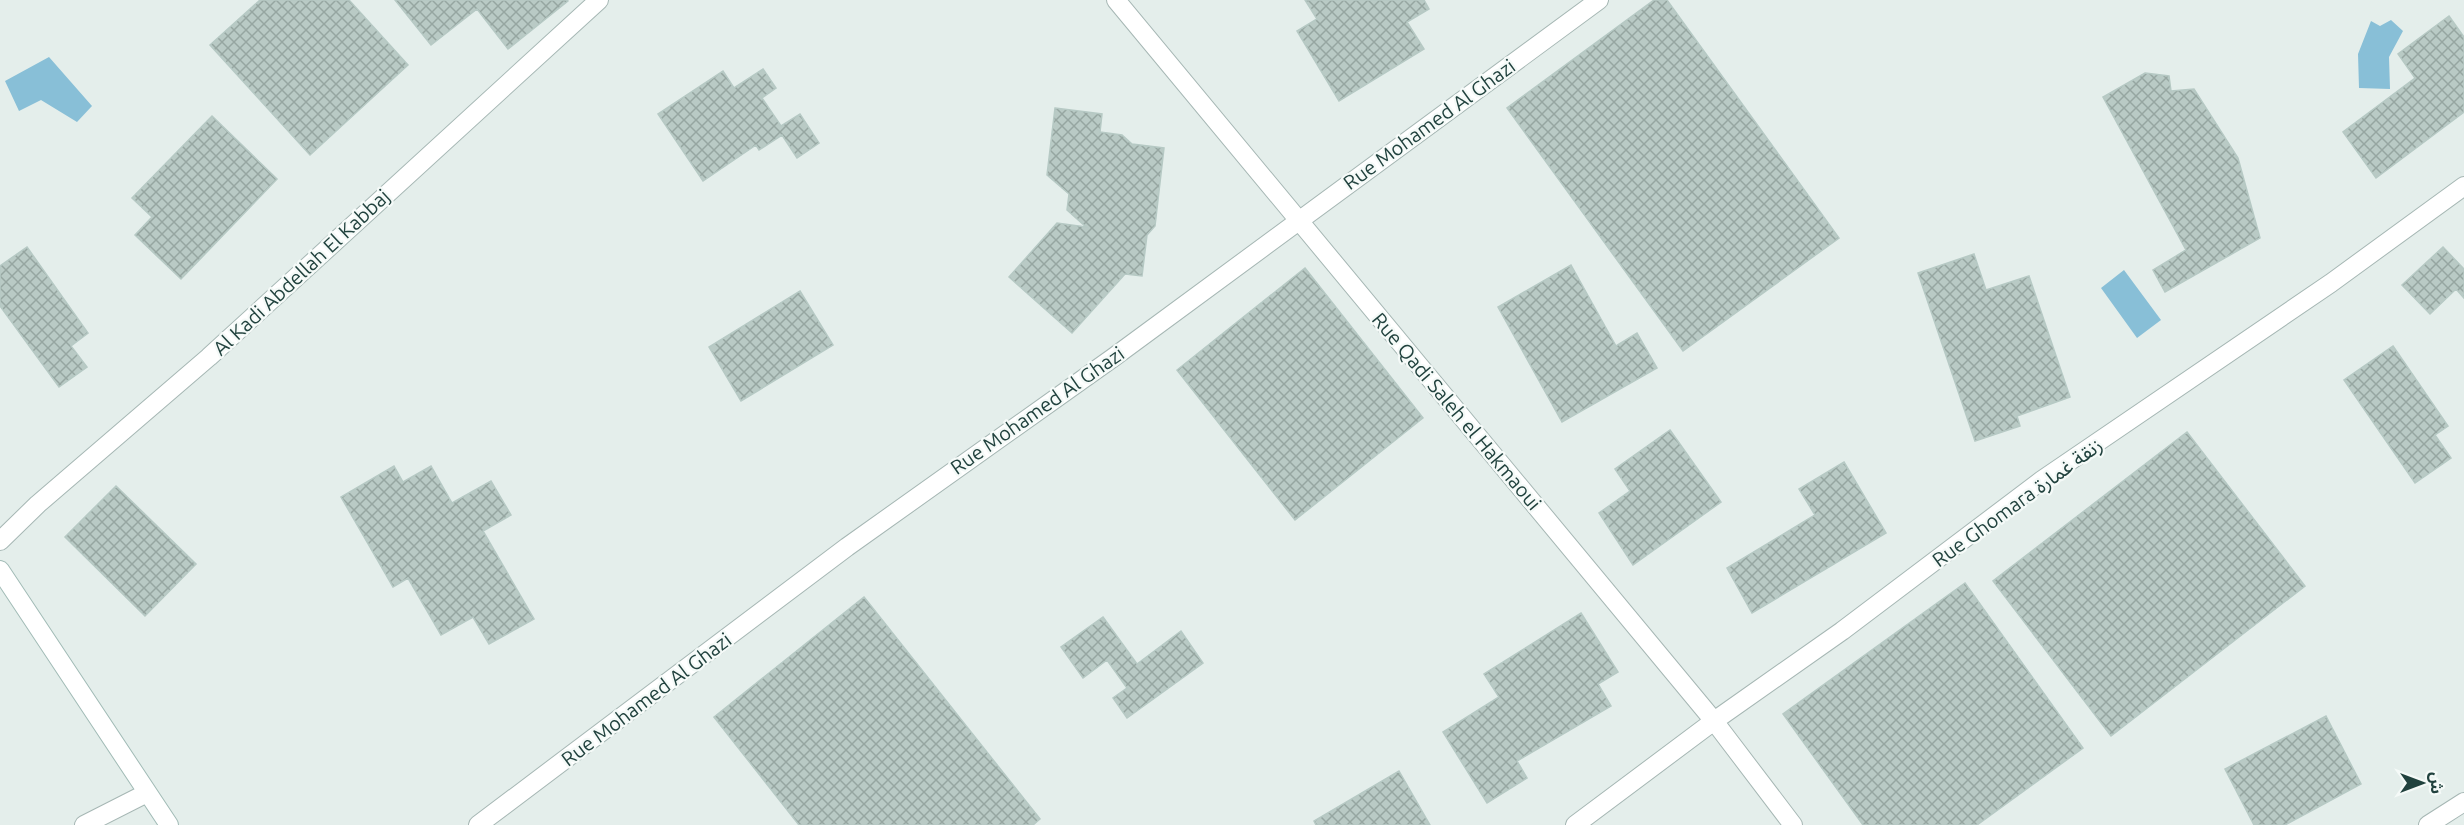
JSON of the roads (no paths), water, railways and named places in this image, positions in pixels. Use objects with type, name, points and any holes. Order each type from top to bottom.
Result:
[{"type":"street","name":"Al Kadi Abdellah El Kabbaj","points":[[0,541],[38,504],[209,357],[599,0]]},
{"type":"street","name":"Rue Qadi Saleh el Hakmaoui","points":[[1116,0],[1296,220],[1714,721],[1793,825]]},
{"type":"street","name":"Rue Mohamed Al Ghazi","points":[[478,825],[848,547],[1114,357],[1296,220],[1599,0]]},
{"type":"street","name":"Rue Ghomara زنقة غمارة","points":[[1575,825],[1714,721],[1842,631],[2042,480],[2331,283],[2464,186]]},
{"type":"street","points":[[0,570],[169,825]]},
{"type":"street","points":[[84,825],[147,793]]},
{"type":"street","points":[[2428,825],[2464,802]]},
{"type":"water","points":[[2391,20],[2403,31],[2389,57],[2390,89],[2359,88],[2358,54],[2371,21],[2380,26]]},
{"type":"water","points":[[49,57],[92,106],[77,122],[41,100],[19,111],[5,81]]},
{"type":"water","points":[[2124,270],[2161,320],[2137,338],[2101,288]]}]
